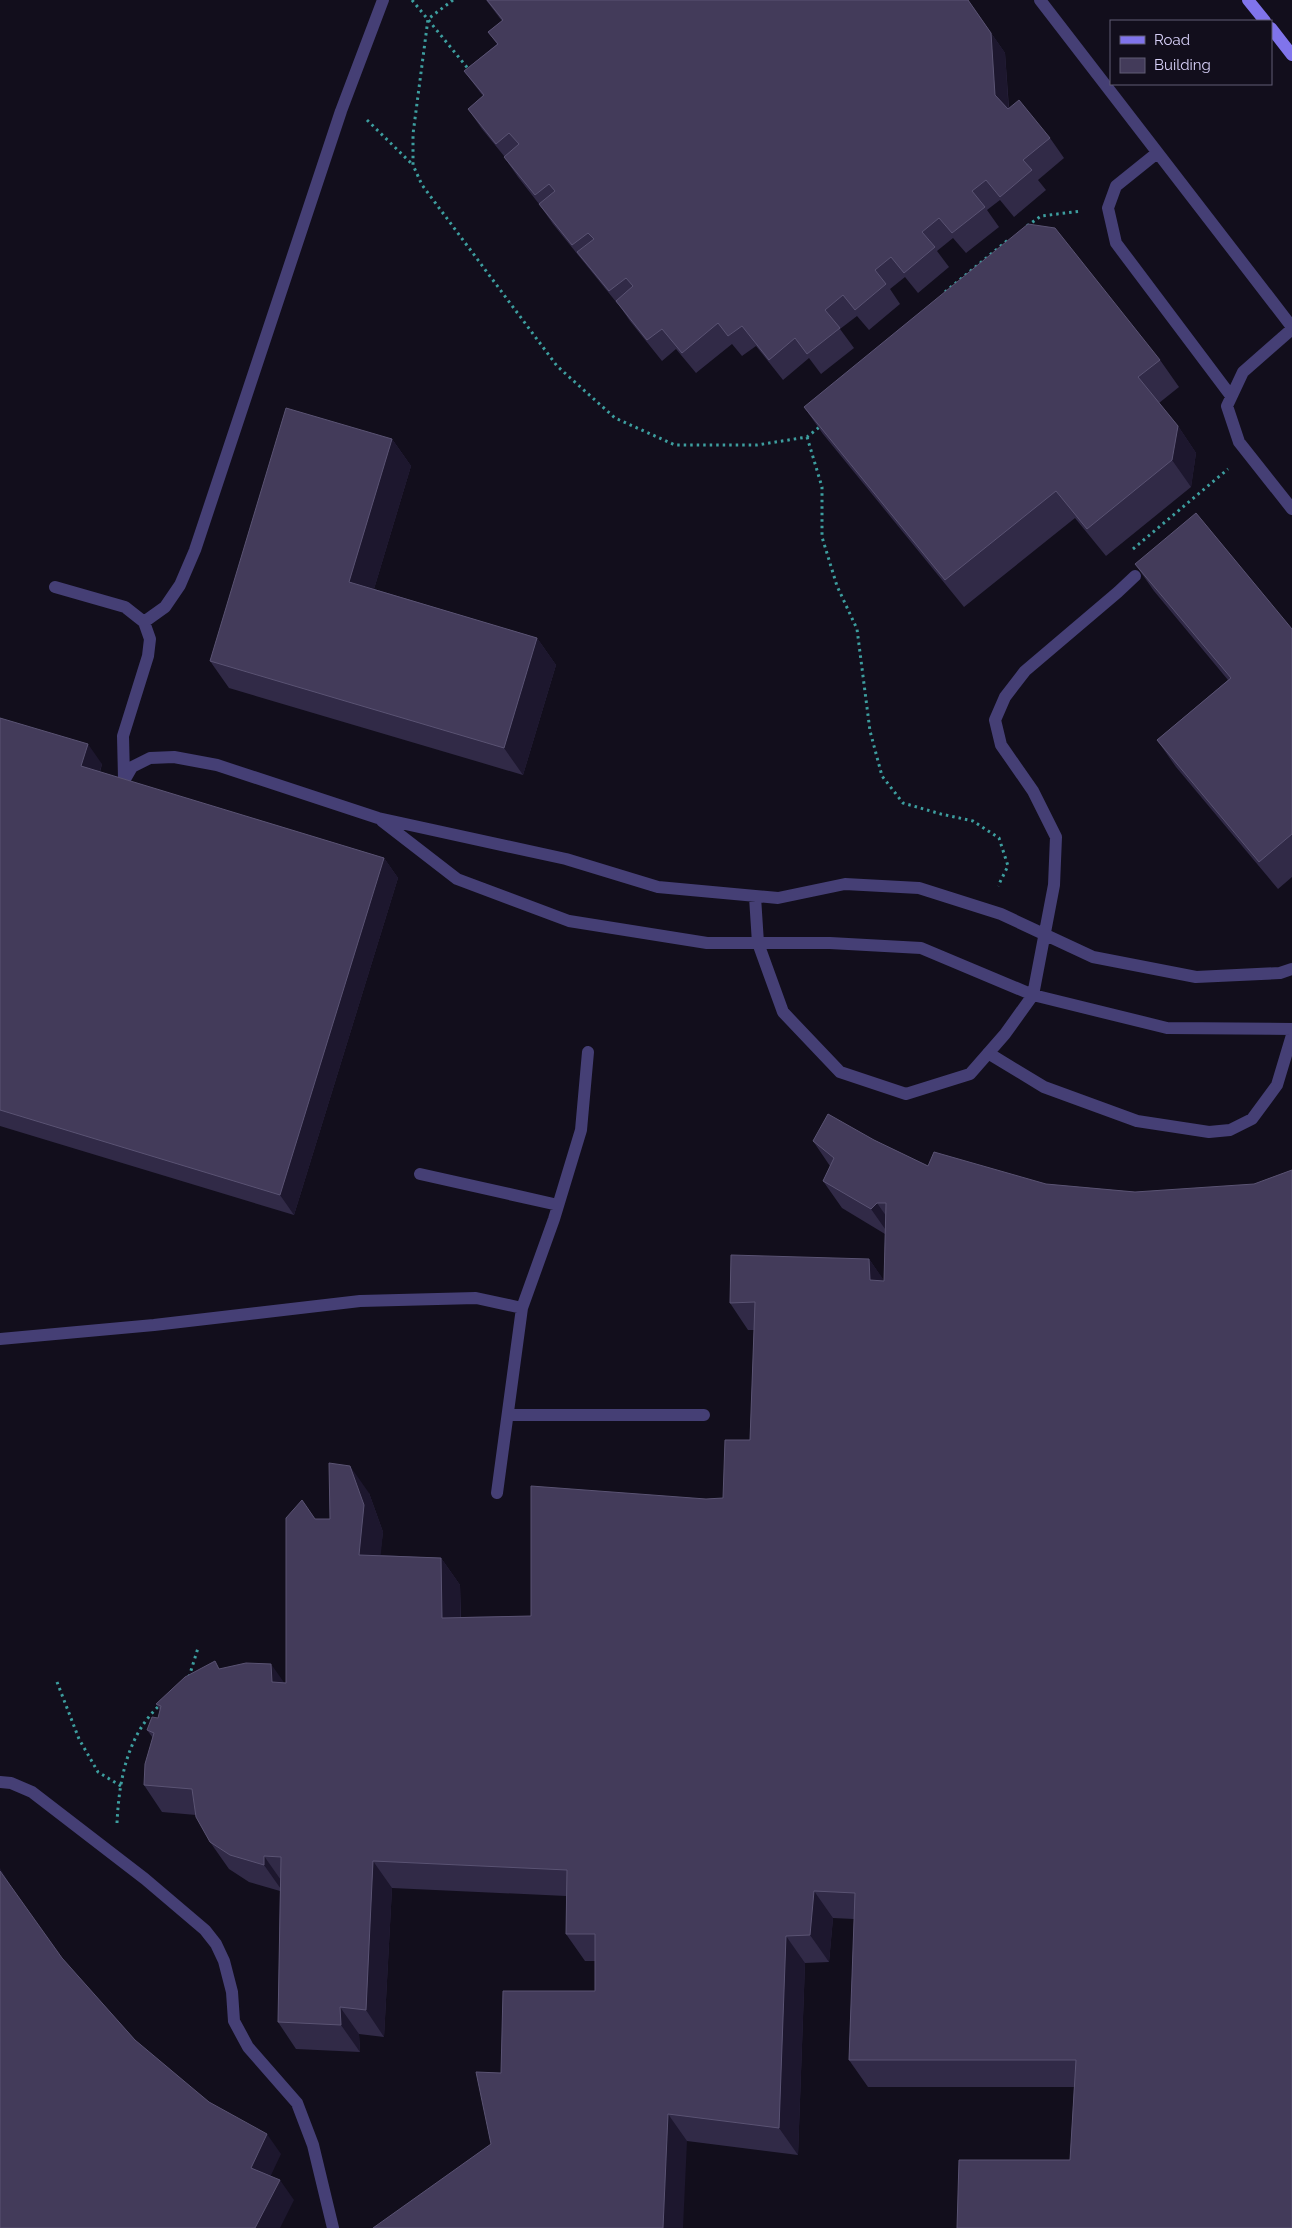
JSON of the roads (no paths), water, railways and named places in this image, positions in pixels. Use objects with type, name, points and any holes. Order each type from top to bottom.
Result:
[{"type":"main road","points":[[1248,0],[1264,20]]},
{"type":"main road","points":[[1272,29],[1292,55]]},
{"type":"lane","points":[[144,622],[165,607],[170,600],[180,585],[195,550],[345,100],[383,0]]},
{"type":"lane","points":[[1040,0],[1292,328],[1243,372],[1227,406],[1239,442],[1292,509]]},
{"type":"lane","points":[[1157,153],[1116,186],[1108,208],[1116,243],[1231,396]]},
{"type":"lane","points":[[755,897],[758,943],[784,1012],[840,1072],[906,1094],[970,1074],[1005,1034],[1033,995],[1054,885],[1056,837],[1032,790],[1001,745],[995,720],[1004,697],[1025,671],[1135,576]]},
{"type":"lane","points":[[55,587],[124,607],[144,622],[150,639],[148,656],[122,736],[124,778]]},
{"type":"lane","points":[[117,793],[132,766],[150,758],[174,757],[217,765],[378,818],[566,860],[658,887],[778,898],[845,884],[919,888],[986,909],[1094,957],[1196,977],[1280,972],[1292,969]]},
{"type":"lane","points":[[378,818],[457,879],[569,921],[707,942],[830,943],[921,948],[1033,995],[1166,1028],[1292,1029]]},
{"type":"lane","points":[[988,1053],[1044,1087],[1128,1118],[1209,1132],[1230,1130],[1252,1119],[1278,1085],[1292,1035]]},
{"type":"lane","points":[[497,1493],[522,1308],[558,1205],[581,1130],[588,1052]]},
{"type":"lane","points":[[420,1174],[558,1205]]},
{"type":"lane","points":[[0,1339],[154,1325],[360,1301],[476,1298],[522,1308]]},
{"type":"lane","points":[[509,1415],[704,1415]]},
{"type":"lane","points":[[0,1782],[12,1783],[32,1792],[112,1853],[205,1930],[216,1944],[224,1961],[232,1992],[234,2021],[248,2047],[297,2103],[313,2145],[333,2228]]}]
